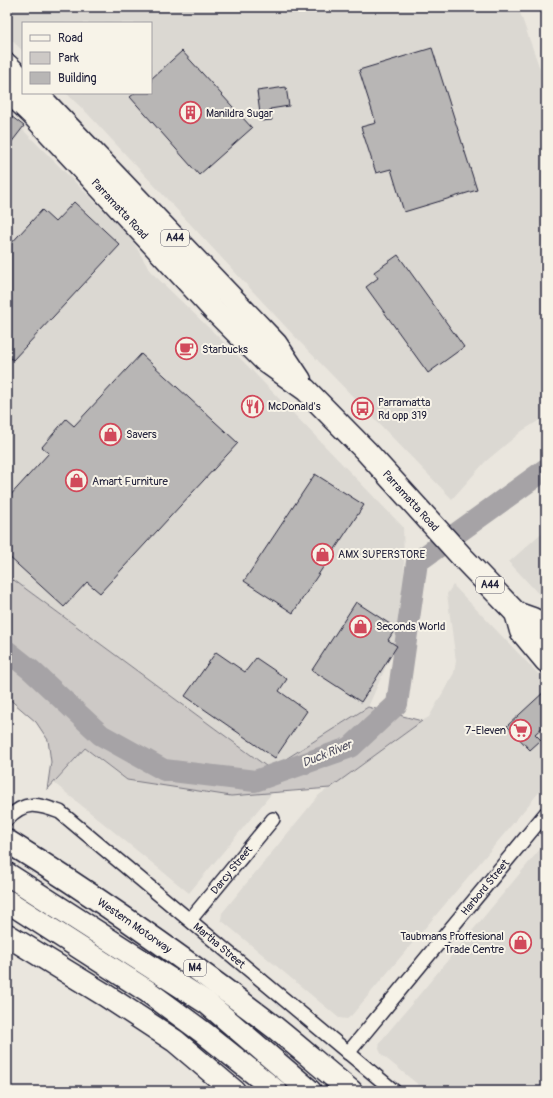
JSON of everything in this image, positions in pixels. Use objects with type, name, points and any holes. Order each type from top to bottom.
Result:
[{"type":"highway","points":[[7,65],[22,79]]},
{"type":"highway","name":"Parramatta Road","points":[[7,90],[32,114],[214,310],[264,360],[306,390],[366,451],[425,517],[516,613],[533,619],[546,633]]},
{"type":"highway","name":"Parramatta Road","points":[[37,94],[276,344],[306,390]]},
{"type":"highway","name":"Parramatta Road","points":[[516,613],[521,631],[546,661]]},
{"type":"highway","name":"Western Motorway","points":[[7,841],[95,898],[208,978],[274,1028],[351,1091]]},
{"type":"highway","name":"M4","points":[[10,876],[207,1003],[310,1091]]},
{"type":"highway","points":[[7,901],[147,991],[204,1032],[276,1091]]},
{"type":"highway","points":[[7,935],[105,995],[174,1041],[234,1091]]},
{"type":"highway","points":[[207,1003],[292,1064],[324,1091]]},
{"type":"street","name":"Martha Street","points":[[7,819],[20,808],[31,805],[41,806],[60,812],[394,1091]]},
{"type":"street","name":"Harbord Street","points":[[348,1053],[546,813]]},
{"type":"street","name":"Darcy Street","points":[[190,920],[272,819]]},
{"type":"shaded area","points":[[7,7],[518,7],[546,86],[546,416],[522,431],[485,462],[452,499],[299,341],[87,113],[67,94],[152,94],[152,22],[22,22],[22,50],[7,36]]},
{"type":"shaded area","points":[[7,114],[131,238],[150,271],[237,355],[403,527],[406,621],[368,707],[270,769],[7,575]]},
{"type":"shaded area","points":[[546,529],[546,602],[509,562]]},
{"type":"shaded area","points":[[453,585],[546,682],[546,784],[351,1016],[347,1019],[339,1018],[221,920],[222,913],[319,795],[429,717],[454,673],[456,661],[447,594]]},
{"type":"shaded area","points":[[85,748],[127,780],[277,787],[189,893],[54,783]]},
{"type":"shaded area","points":[[546,842],[546,1091],[426,1091],[382,1055],[379,1049],[380,1042]]},
{"type":"green space","points":[[7,575],[270,769],[368,707],[422,721],[330,788],[231,796],[127,780],[85,748],[47,790],[51,762],[48,740],[36,722],[7,697]]},
{"type":"building","points":[[432,48],[477,190],[404,212],[391,169],[376,173],[361,127],[376,123],[359,70]]},
{"type":"building","name":"Manildra Sugar","points":[[182,51],[252,128],[199,175],[130,97],[134,94],[152,94],[152,78]]},
{"type":"building","points":[[286,87],[289,106],[270,109],[272,120],[261,121],[257,91]]},
{"type":"building","points":[[7,113],[24,126],[7,148]]},
{"type":"building","points":[[74,202],[120,245],[13,360],[7,355],[7,248],[42,210],[55,222]]},
{"type":"building","points":[[398,255],[464,347],[428,373],[366,287],[378,278],[374,272]]},
{"type":"building","points":[[141,354],[238,443],[100,593],[87,582],[64,607],[7,555],[7,499],[49,453],[42,447],[66,419],[74,426]]},
{"type":"building","points":[[315,474],[364,505],[293,613],[244,581]]},
{"type":"building","points":[[356,602],[396,628],[388,640],[397,646],[361,702],[312,670]]},
{"type":"building","points":[[216,652],[245,672],[256,658],[287,679],[279,691],[307,711],[275,758],[185,696]]},
{"type":"building","points":[[546,690],[546,724],[535,734],[541,740],[530,750],[507,726]]},
{"type":"waterway","name":"Duck River","points":[[7,651],[31,670],[101,735],[164,770],[255,781],[351,747],[397,704],[417,562],[546,469]]},
{"type":"place","name":"Manildra Sugar","points":[[191,113]]},
{"type":"place","name":"Starbucks","points":[[187,349]]},
{"type":"place","name":"McDonald's","points":[[253,406]]},
{"type":"place","name":"Parramatta Rd opp 319","points":[[363,408]]},
{"type":"place","name":"Savers","points":[[110,434]]},
{"type":"place","name":"Amart Furniture","points":[[77,481]]},
{"type":"place","name":"AMX SUPERSTORE","points":[[322,554]]},
{"type":"place","name":"Seconds World","points":[[360,626]]},
{"type":"place","name":"7-Eleven","points":[[521,730]]},
{"type":"place","name":"Taubmans Proffesional Trade Centre","points":[[520,942]]}]
